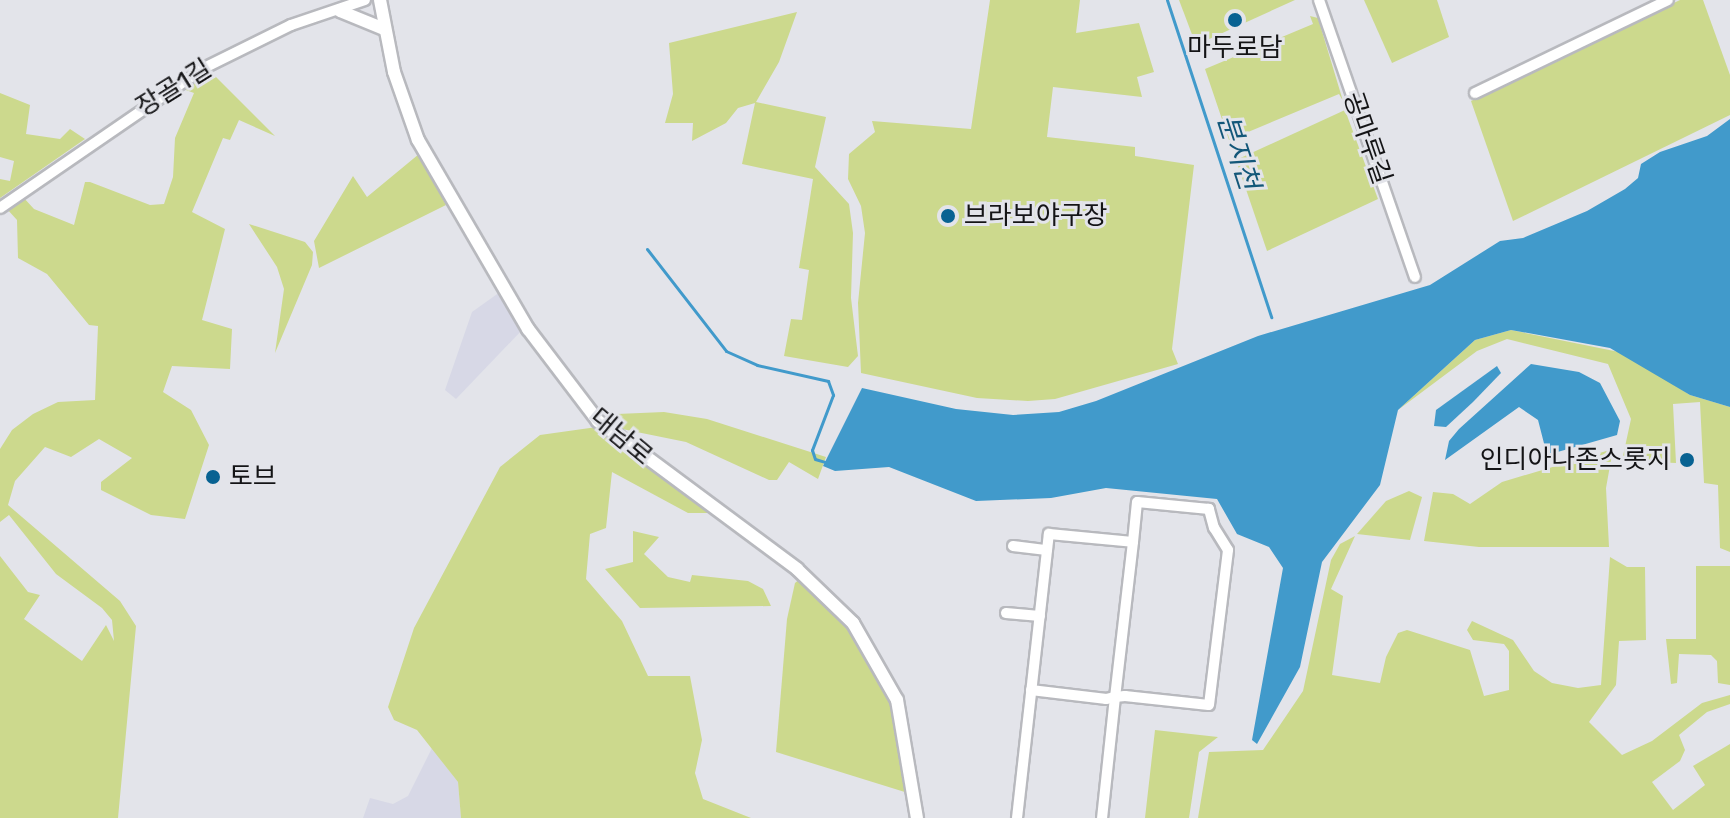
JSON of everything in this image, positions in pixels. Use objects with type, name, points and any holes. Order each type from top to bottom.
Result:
[{"type":"street","name":"장골1길","points":[[0,208],[204,68],[291,25],[340,11],[365,0]]},
{"type":"street","name":"대남로","points":[[380,0],[384,29],[407,113],[447,196],[570,389],[617,437],[809,579],[869,645],[900,711],[917,818]]},
{"type":"street","name":"공마루길","points":[[1319,0],[1415,277]]},
{"type":"street","points":[[1475,93],[1668,0]]},
{"type":"street","points":[[340,11],[384,29]]},
{"type":"street","points":[[1031,690],[1115,697],[1209,705],[1228,550],[1206,507],[1137,502],[1133,542],[1115,697],[1102,818]]},
{"type":"street","points":[[1017,818],[1049,534],[1133,542]]},
{"type":"street","points":[[1013,546],[1047,550]]},
{"type":"street","points":[[1006,613],[1040,616]]},
{"type":"shaded area","points":[[500,292],[523,329],[456,399],[445,390],[472,312]]},
{"type":"shaded area","points":[[432,748],[458,782],[461,818],[363,818],[370,798],[393,804],[408,796]]},
{"type":"green space","points":[[990,0],[1080,0],[1076,33],[1139,23],[1154,72],[1137,77],[1142,97],[1053,87],[1047,137],[1135,147],[1135,156],[1194,165],[1172,349],[1178,364],[1055,399],[1028,401],[977,398],[861,373],[858,303],[865,233],[861,206],[848,179],[849,154],[875,132],[872,121],[971,129]]},
{"type":"green space","points":[[1179,0],[1295,0],[1196,45]]},
{"type":"green space","points":[[1364,0],[1437,0],[1449,37],[1392,63]]},
{"type":"green space","points":[[1680,0],[1703,0],[1730,75],[1730,115],[1513,221],[1471,101]]},
{"type":"green space","points":[[797,12],[779,62],[756,102],[826,117],[815,167],[849,204],[853,233],[851,298],[858,356],[848,367],[784,356],[791,319],[802,320],[809,270],[799,268],[813,179],[742,164],[755,103],[738,108],[726,123],[692,141],[693,123],[665,123],[673,94],[669,43]]},
{"type":"green space","points":[[1310,16],[1318,18],[1343,101],[1339,94],[1229,140],[1205,69],[1313,24]]},
{"type":"green space","points":[[211,72],[275,136],[239,120],[230,140],[223,138],[192,212],[225,229],[202,320],[232,329],[230,369],[172,366],[163,392],[191,410],[209,445],[185,519],[151,515],[101,490],[101,482],[132,458],[99,439],[71,457],[45,447],[15,481],[8,505],[120,601],[136,626],[118,818],[0,818],[0,556],[28,592],[40,595],[24,619],[82,661],[106,625],[114,641],[112,620],[102,608],[56,574],[9,515],[0,522],[0,449],[12,430],[33,414],[58,402],[95,400],[98,326],[89,325],[47,274],[18,258],[17,220],[7,209],[23,197],[34,209],[74,225],[85,182],[150,205],[164,204],[173,177],[175,138],[194,93],[183,89]]},
{"type":"green space","points":[[0,93],[30,105],[26,134],[60,139],[70,129],[85,139],[0,198],[0,179],[10,181],[14,161],[0,157]]},
{"type":"green space","points":[[1345,110],[1378,199],[1267,251],[1236,160]]},
{"type":"green space","points":[[419,154],[446,205],[319,268],[314,241],[353,176],[367,197]]},
{"type":"green space","points":[[249,224],[305,242],[313,252],[312,265],[275,353],[284,289],[277,267]]},
{"type":"green space","points":[[1511,330],[1624,353],[1690,395],[1730,407],[1730,552],[1720,548],[1718,485],[1704,483],[1700,402],[1673,404],[1676,463],[1629,461],[1623,456],[1631,419],[1608,364],[1507,339],[1477,351],[1398,410],[1475,340]]},
{"type":"green space","points":[[664,412],[707,419],[826,457],[818,479],[789,462],[777,480],[769,480],[686,442],[622,429],[610,421],[617,414]]},
{"type":"green space","points":[[597,427],[712,513],[688,513],[612,472],[606,528],[590,534],[586,579],[622,621],[648,676],[690,676],[702,740],[695,773],[703,799],[751,818],[461,818],[458,782],[417,730],[394,720],[388,707],[414,628],[500,467],[540,435]]},
{"type":"green space","points":[[1613,449],[1606,488],[1609,547],[1479,547],[1424,541],[1433,492],[1453,494],[1470,504],[1502,482]]},
{"type":"green space","points":[[1409,491],[1422,497],[1410,540],[1357,534],[1386,501]]},
{"type":"green space","points":[[633,531],[659,537],[644,554],[668,577],[690,582],[692,575],[748,581],[763,589],[771,606],[640,608],[605,569],[633,562]]},
{"type":"green space","points":[[1355,536],[1331,589],[1343,596],[1332,675],[1380,683],[1386,657],[1398,633],[1407,630],[1470,650],[1484,696],[1509,690],[1509,651],[1504,644],[1473,640],[1467,630],[1472,621],[1513,640],[1534,671],[1552,683],[1578,688],[1601,685],[1610,557],[1627,567],[1645,567],[1646,640],[1619,641],[1616,685],[1589,722],[1622,755],[1652,741],[1702,703],[1730,695],[1730,704],[1707,712],[1679,735],[1685,750],[1680,761],[1652,782],[1673,810],[1705,785],[1693,766],[1730,744],[1730,818],[1198,818],[1209,752],[1263,750],[1303,691],[1331,560],[1340,544]]},
{"type":"green space","points":[[1696,566],[1730,566],[1730,685],[1718,683],[1717,661],[1711,655],[1679,654],[1677,683],[1671,684],[1666,639],[1696,639]]},
{"type":"green space","points":[[801,578],[864,645],[895,709],[908,793],[776,752],[787,619],[795,583]]},
{"type":"green space","points":[[1155,730],[1218,737],[1199,752],[1189,818],[1145,818]]},
{"type":"water","points":[[1730,119],[1730,407],[1690,395],[1610,348],[1511,330],[1475,340],[1398,410],[1380,485],[1322,562],[1300,667],[1257,744],[1252,740],[1283,568],[1269,547],[1237,534],[1217,499],[1106,488],[1051,498],[976,501],[889,467],[835,471],[823,466],[862,388],[956,409],[1013,415],[1059,412],[1096,401],[1258,336],[1430,285],[1500,241],[1523,238],[1587,211],[1638,178],[1641,164],[1660,152],[1707,136]]},
{"type":"water","points":[[1531,364],[1579,372],[1600,383],[1620,421],[1617,435],[1547,455],[1538,420],[1519,407],[1445,460],[1449,441],[1459,429]]},
{"type":"water","points":[[1497,366],[1501,373],[1473,402],[1446,427],[1434,426],[1436,410]]},
{"type":"waterway","name":"분지천","points":[[1167,0],[1271,317]]},
{"type":"waterway","points":[[647,249],[726,351],[757,365],[828,381],[833,395],[812,450],[815,459],[825,462]]},
{"type":"place","name":"마두로담","points":[[1235,20]]},
{"type":"place","name":"브라보야구장","points":[[948,216]]},
{"type":"place","name":"인디아나존스롯지","points":[[1687,460]]},
{"type":"place","name":"토브","points":[[213,477]]}]
